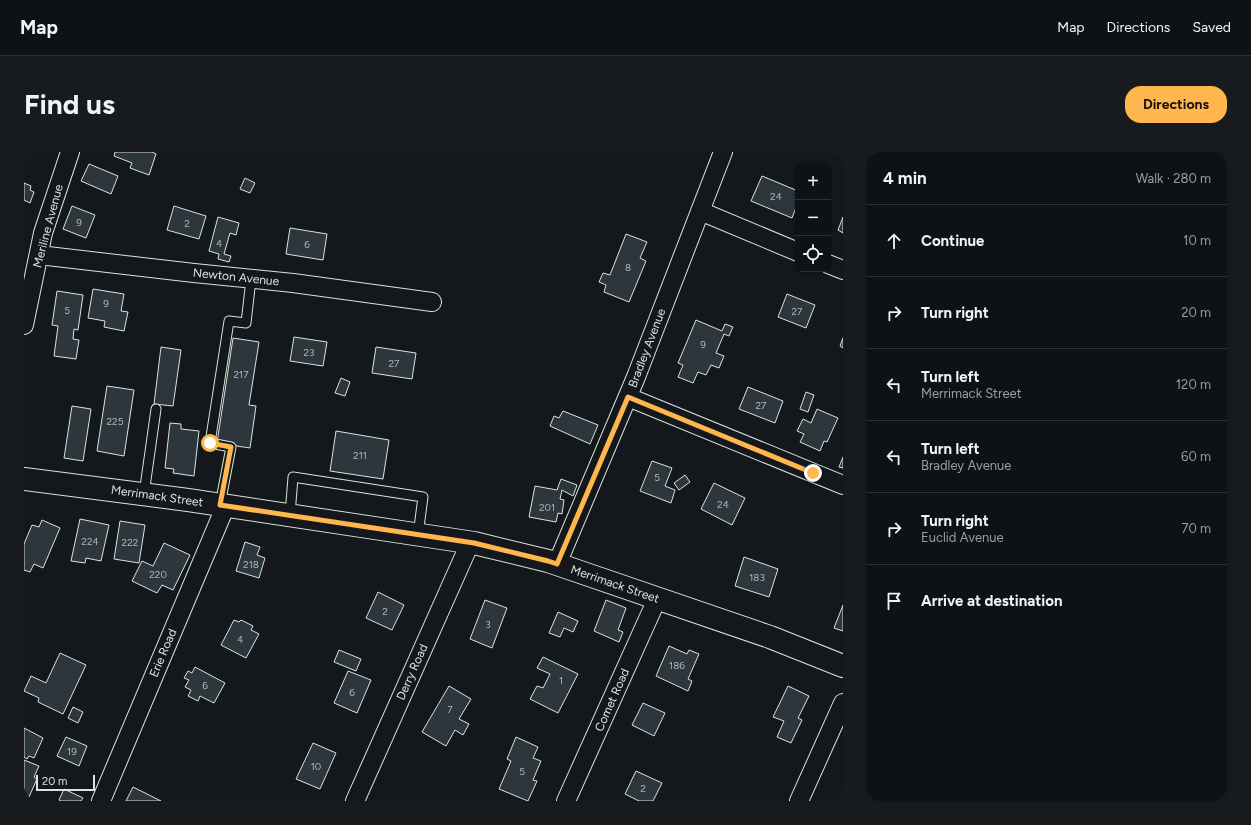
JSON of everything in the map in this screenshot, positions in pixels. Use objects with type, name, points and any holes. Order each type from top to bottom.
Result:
[{"type":"main road","name":"Merrimack Street","points":[[24,479],[223,505],[470,543],[548,561],[770,637],[843,666]]},
{"type":"street","name":"Meriline Avenue","points":[[24,325],[43,233],[70,152]]},
{"type":"street","name":"Bradley Avenue","points":[[557,564],[628,397],[723,152]]},
{"type":"street","points":[[700,211],[795,251]]},
{"type":"street","name":"Newton Avenue","points":[[39,255],[293,283],[432,302]]},
{"type":"street","points":[[831,265],[843,270]]},
{"type":"street","points":[[628,397],[843,486]]},
{"type":"street","name":"Erie Road","points":[[100,801],[223,505]]},
{"type":"street","name":"Derry Road","points":[[354,801],[470,543]]},
{"type":"street","name":"Comet Road","points":[[566,801],[657,599]]},
{"type":"street","points":[[799,801],[843,703]]},
{"type":"lane","points":[[223,505],[231,447],[210,443],[229,321],[246,323],[251,279]]},
{"type":"lane","points":[[144,494],[156,409]]},
{"type":"lane","points":[[290,515],[293,477],[423,497],[418,535]]},
{"type":"building","points":[[115,152],[152,152],[156,154],[149,175],[130,168],[132,163],[114,156]]},
{"type":"building","points":[[89,164],[118,176],[111,194],[81,181]]},
{"type":"building","points":[[762,176],[795,190],[795,210],[792,218],[751,201]]},
{"type":"building","points":[[245,178],[255,183],[250,193],[240,189]]},
{"type":"building","points":[[24,183],[31,186],[30,190],[34,192],[30,203],[24,200]]},
{"type":"building","points":[[72,206],[95,215],[86,238],[63,229]]},
{"type":"building","points":[[174,206],[206,216],[199,239],[167,230]]},
{"type":"building","points":[[218,217],[239,223],[236,235],[230,233],[224,254],[231,256],[229,262],[218,259],[219,254],[209,251]]},
{"type":"building","points":[[843,217],[843,233],[838,230]]},
{"type":"building","points":[[290,228],[327,234],[323,260],[286,254]]},
{"type":"building","points":[[626,234],[647,242],[640,258],[646,261],[629,302],[604,292],[606,285],[599,282],[603,273],[610,275]]},
{"type":"building","points":[[93,289],[124,294],[121,311],[128,312],[124,331],[104,327],[105,321],[88,318]]},
{"type":"building","points":[[57,291],[83,295],[78,330],[74,329],[73,339],[79,340],[76,359],[54,356],[58,326],[52,325]]},
{"type":"building","points":[[787,294],[815,305],[806,328],[778,317]]},
{"type":"building","points":[[696,320],[722,331],[725,324],[733,327],[729,336],[724,334],[716,353],[724,356],[719,368],[711,365],[706,375],[698,372],[693,383],[678,377],[683,365],[678,363]]},
{"type":"building","points":[[294,337],[327,342],[323,366],[290,361]]},
{"type":"building","points":[[233,338],[259,342],[249,405],[256,406],[250,448],[217,443]]},
{"type":"building","points":[[843,338],[843,348],[840,346]]},
{"type":"building","points":[[161,347],[181,350],[173,406],[154,404]]},
{"type":"building","points":[[376,347],[416,353],[412,379],[372,373]]},
{"type":"building","points":[[341,378],[350,382],[345,396],[335,393]]},
{"type":"building","points":[[107,386],[134,390],[124,456],[97,451]]},
{"type":"building","points":[[748,387],[783,401],[775,423],[739,409]]},
{"type":"building","points":[[806,392],[814,395],[808,412],[800,409]]},
{"type":"building","points":[[72,406],[91,409],[83,461],[64,458]]},
{"type":"building","points":[[817,409],[838,418],[827,442],[824,441],[820,451],[800,442],[804,434],[797,431],[803,419],[811,423]]},
{"type":"building","points":[[563,411],[598,425],[590,444],[550,426],[554,416],[559,418]]},
{"type":"building","points":[[170,423],[181,424],[181,429],[199,431],[194,476],[173,473],[174,469],[165,468]]},
{"type":"building","points":[[336,431],[389,440],[383,479],[330,471]]},
{"type":"building","points":[[843,457],[843,468],[839,467]]},
{"type":"building","points":[[652,461],[672,468],[665,486],[675,490],[671,503],[640,491]]},
{"type":"building","points":[[685,475],[690,482],[679,490],[674,483]]},
{"type":"building","points":[[561,479],[577,485],[573,496],[562,490],[560,499],[564,500],[562,514],[558,513],[556,522],[529,517],[535,486],[557,490]]},
{"type":"building","points":[[714,483],[745,498],[732,525],[701,509]]},
{"type":"building","points":[[80,519],[109,525],[101,561],[86,558],[85,563],[71,561]]},
{"type":"building","points":[[42,520],[60,528],[43,568],[34,564],[30,572],[24,570],[24,544],[32,525],[39,527]]},
{"type":"building","points":[[120,521],[145,525],[139,563],[114,559]]},
{"type":"building","points":[[245,542],[260,547],[257,555],[265,558],[259,578],[236,571]]},
{"type":"building","points":[[164,543],[190,555],[173,590],[162,585],[157,593],[132,581],[142,561],[153,566]]},
{"type":"building","points":[[744,557],[778,569],[769,597],[735,586]]},
{"type":"building","points":[[378,592],[404,605],[392,630],[366,618]]},
{"type":"building","points":[[485,600],[507,608],[492,648],[470,639]]},
{"type":"building","points":[[606,600],[626,608],[618,630],[623,632],[619,642],[594,631]]},
{"type":"building","points":[[843,605],[843,631],[834,628]]},
{"type":"building","points":[[558,612],[578,621],[573,632],[564,628],[560,637],[549,633]]},
{"type":"building","points":[[234,620],[239,622],[241,620],[253,626],[251,630],[259,634],[246,658],[221,645]]},
{"type":"building","points":[[669,646],[687,654],[689,650],[699,654],[688,679],[692,681],[688,691],[656,676]]},
{"type":"building","points":[[339,650],[361,659],[356,671],[334,662]]},
{"type":"building","points":[[60,653],[86,665],[63,714],[38,702],[39,698],[24,691],[31,676],[46,683]]},
{"type":"building","points":[[543,657],[578,674],[558,713],[530,699],[537,686],[543,688],[550,674],[537,668]]},
{"type":"building","points":[[195,667],[225,683],[214,703],[200,696],[198,701],[188,696],[191,690],[185,687],[189,680],[184,678],[188,671],[192,673]]},
{"type":"building","points":[[348,671],[371,680],[357,713],[334,703]]},
{"type":"building","points":[[449,686],[471,699],[459,719],[469,724],[463,735],[455,730],[446,746],[422,732]]},
{"type":"building","points":[[788,686],[809,696],[798,718],[802,720],[791,743],[777,737],[784,721],[773,717]]},
{"type":"building","points":[[643,703],[665,713],[654,736],[632,725]]},
{"type":"building","points":[[73,707],[83,712],[78,723],[68,718]]},
{"type":"building","points":[[24,728],[43,738],[34,758],[29,756],[27,759],[24,757]]},
{"type":"building","points":[[66,737],[87,746],[79,766],[57,756]]},
{"type":"building","points":[[516,737],[538,747],[533,758],[541,761],[533,780],[537,781],[528,801],[499,789],[511,761],[507,759]]},
{"type":"building","points":[[313,743],[336,753],[320,789],[296,779]]},
{"type":"building","points":[[24,760],[39,766],[34,777],[37,779],[29,797],[24,795]]},
{"type":"building","points":[[636,771],[662,783],[653,801],[639,801],[625,794]]},
{"type":"building","points":[[133,787],[161,801],[126,801]]},
{"type":"building","points":[[64,789],[83,798],[81,801],[61,801],[59,800]]},
{"type":"route","points":[[210,443],[231,447],[220,505],[474,543],[557,564],[628,397],[813,473]]}]
